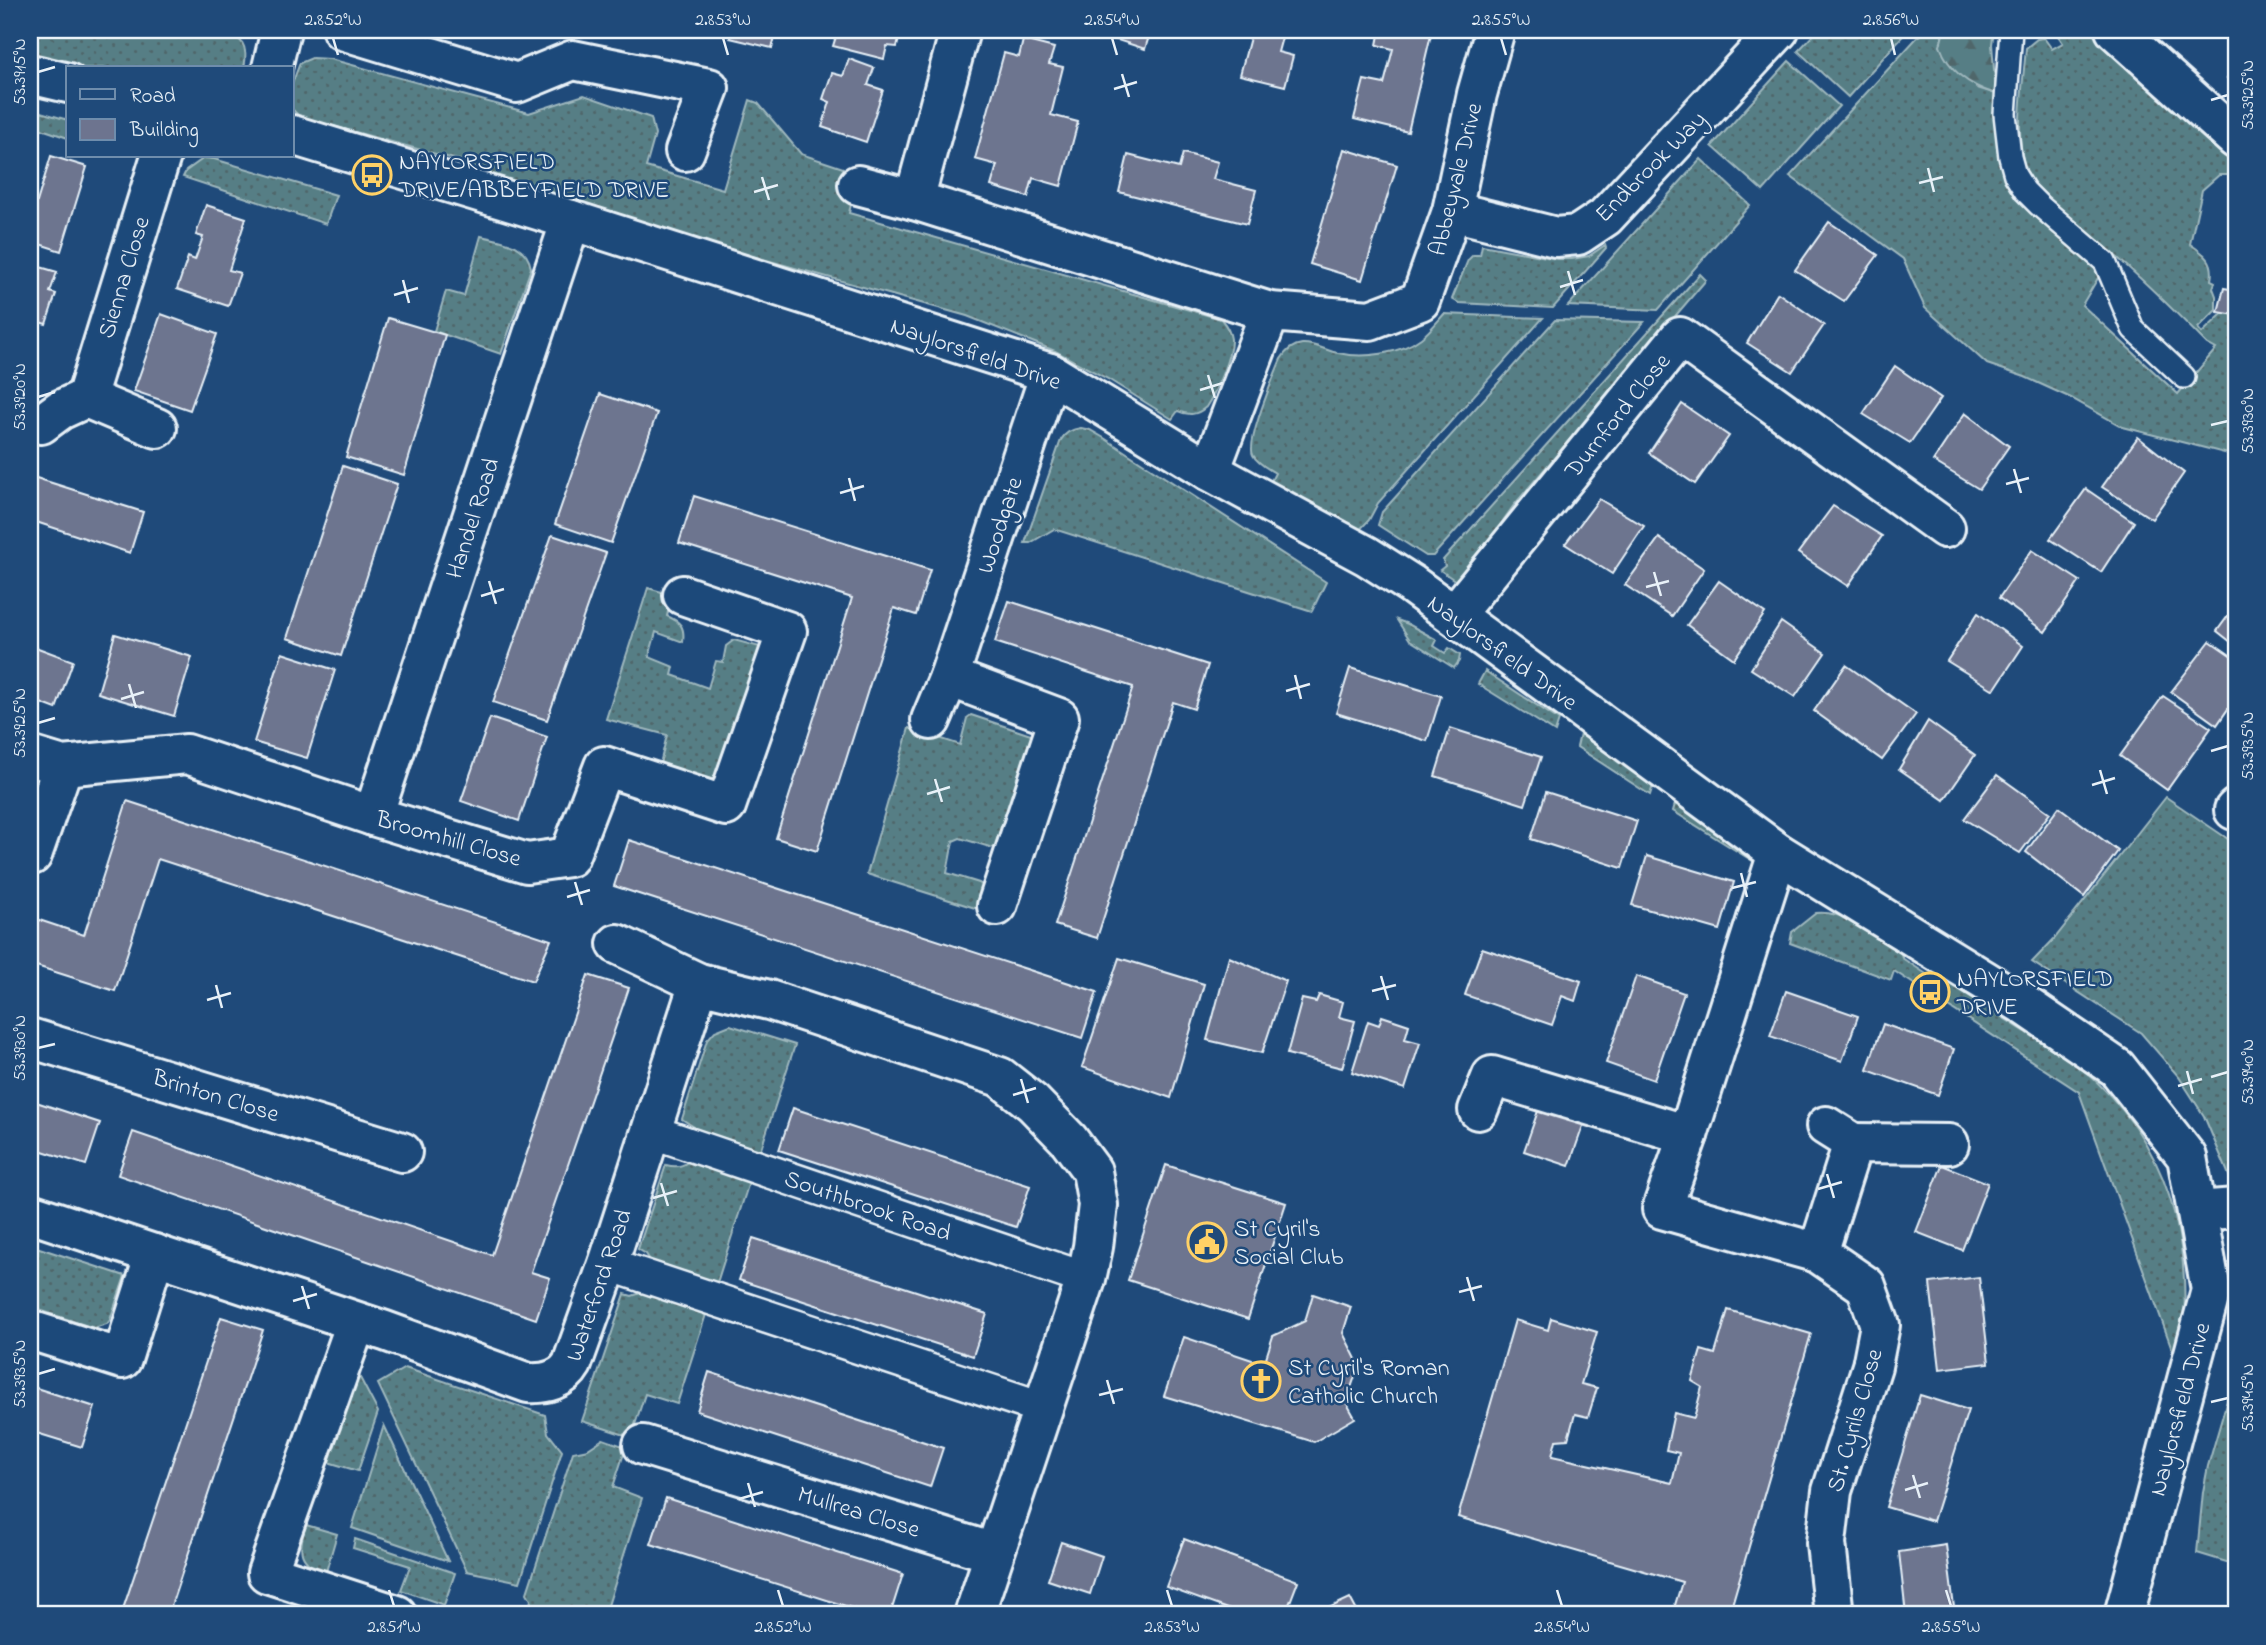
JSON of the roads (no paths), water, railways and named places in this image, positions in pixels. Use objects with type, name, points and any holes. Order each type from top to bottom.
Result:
[{"type":"street","points":[[272,66],[281,30]]},
{"type":"street","points":[[342,30],[517,83],[573,60],[709,88],[685,151]]},
{"type":"street","points":[[914,200],[960,30]]},
{"type":"street","name":"Abbeyvale Drive","points":[[858,185],[914,200],[1270,312],[1370,320],[1420,301],[1452,211],[1477,94],[1495,30]]},
{"type":"street","name":"Endbrook Way","points":[[1452,211],[1556,237],[1578,235],[1605,217],[1779,30]]},
{"type":"street","points":[[2115,30],[2236,139]]},
{"type":"street","points":[[30,74],[66,83]]},
{"type":"street","name":"Naylorsfield Drive","points":[[294,136],[571,220],[1050,373],[1210,471],[1367,556],[1411,584],[1778,853],[2026,1006],[2117,1068],[2187,1157],[2211,1290],[2124,1615]]},
{"type":"street","name":"Sienna Close","points":[[86,398],[160,158]]},
{"type":"street","name":"Handel Road","points":[[373,816],[571,220]]},
{"type":"street","points":[[1210,471],[1270,312]]},
{"type":"street","name":"Durnford Close","points":[[1454,615],[1680,337],[1945,528]]},
{"type":"street","name":"Woodgate","points":[[931,720],[949,677],[1050,373]]},
{"type":"street","points":[[41,424],[60,410],[86,398],[157,428]]},
{"type":"street","name":"Broomhill Close","points":[[47,761],[187,754],[373,816],[527,863],[569,857],[604,766],[726,806],[787,631],[683,595]]},
{"type":"street","points":[[949,677],[1059,718],[996,906]]},
{"type":"street","points":[[30,854],[32,855],[47,761]]},
{"type":"street","name":"St. Cyrils Close","points":[[1778,853],[1662,1209],[1818,1253],[1866,1286],[1880,1325],[1872,1366],[1832,1491],[1826,1542],[1834,1615]]},
{"type":"street","points":[[617,944],[699,983],[769,1000],[1000,1077],[1033,1103],[1069,1140],[1092,1171],[1098,1205],[1086,1279],[974,1615]]},
{"type":"street","name":"Waterford Road","points":[[30,1213],[528,1383],[541,1384],[567,1373],[572,1364],[608,1264],[699,983]]},
{"type":"street","name":"Brinton Close","points":[[30,1038],[402,1152]]},
{"type":"street","points":[[1479,1083],[1688,1135]]},
{"type":"street","name":"Southbrook Road","points":[[650,1131],[1086,1279]]},
{"type":"street","points":[[1818,1253],[1840,1135],[1949,1144]]},
{"type":"street","points":[[2197,1211],[2236,1208]]},
{"type":"street","points":[[30,1330],[122,1359],[155,1254]]},
{"type":"street","points":[[608,1264],[1042,1408]]},
{"type":"street","points":[[356,1323],[267,1573],[397,1615]]},
{"type":"street","name":"Mullrea Close","points":[[643,1445],[994,1553]]},
{"type":"lane","points":[[2011,30],[2005,114],[2015,175],[2025,191],[2039,205],[2105,262],[2133,329],[2184,377]]},
{"type":"place","name":"NAYLORSFIELD DRIVE/ABBEYFIELD DRIVE","points":[[372,175]]},
{"type":"place","name":"NAYLORSFIELD DRIVE","points":[[1930,992]]},
{"type":"place","name":"St Cyril's Social Club","points":[[1207,1242]]},
{"type":"place","name":"St Cyril's Roman Catholic Church","points":[[1261,1381]]}]
